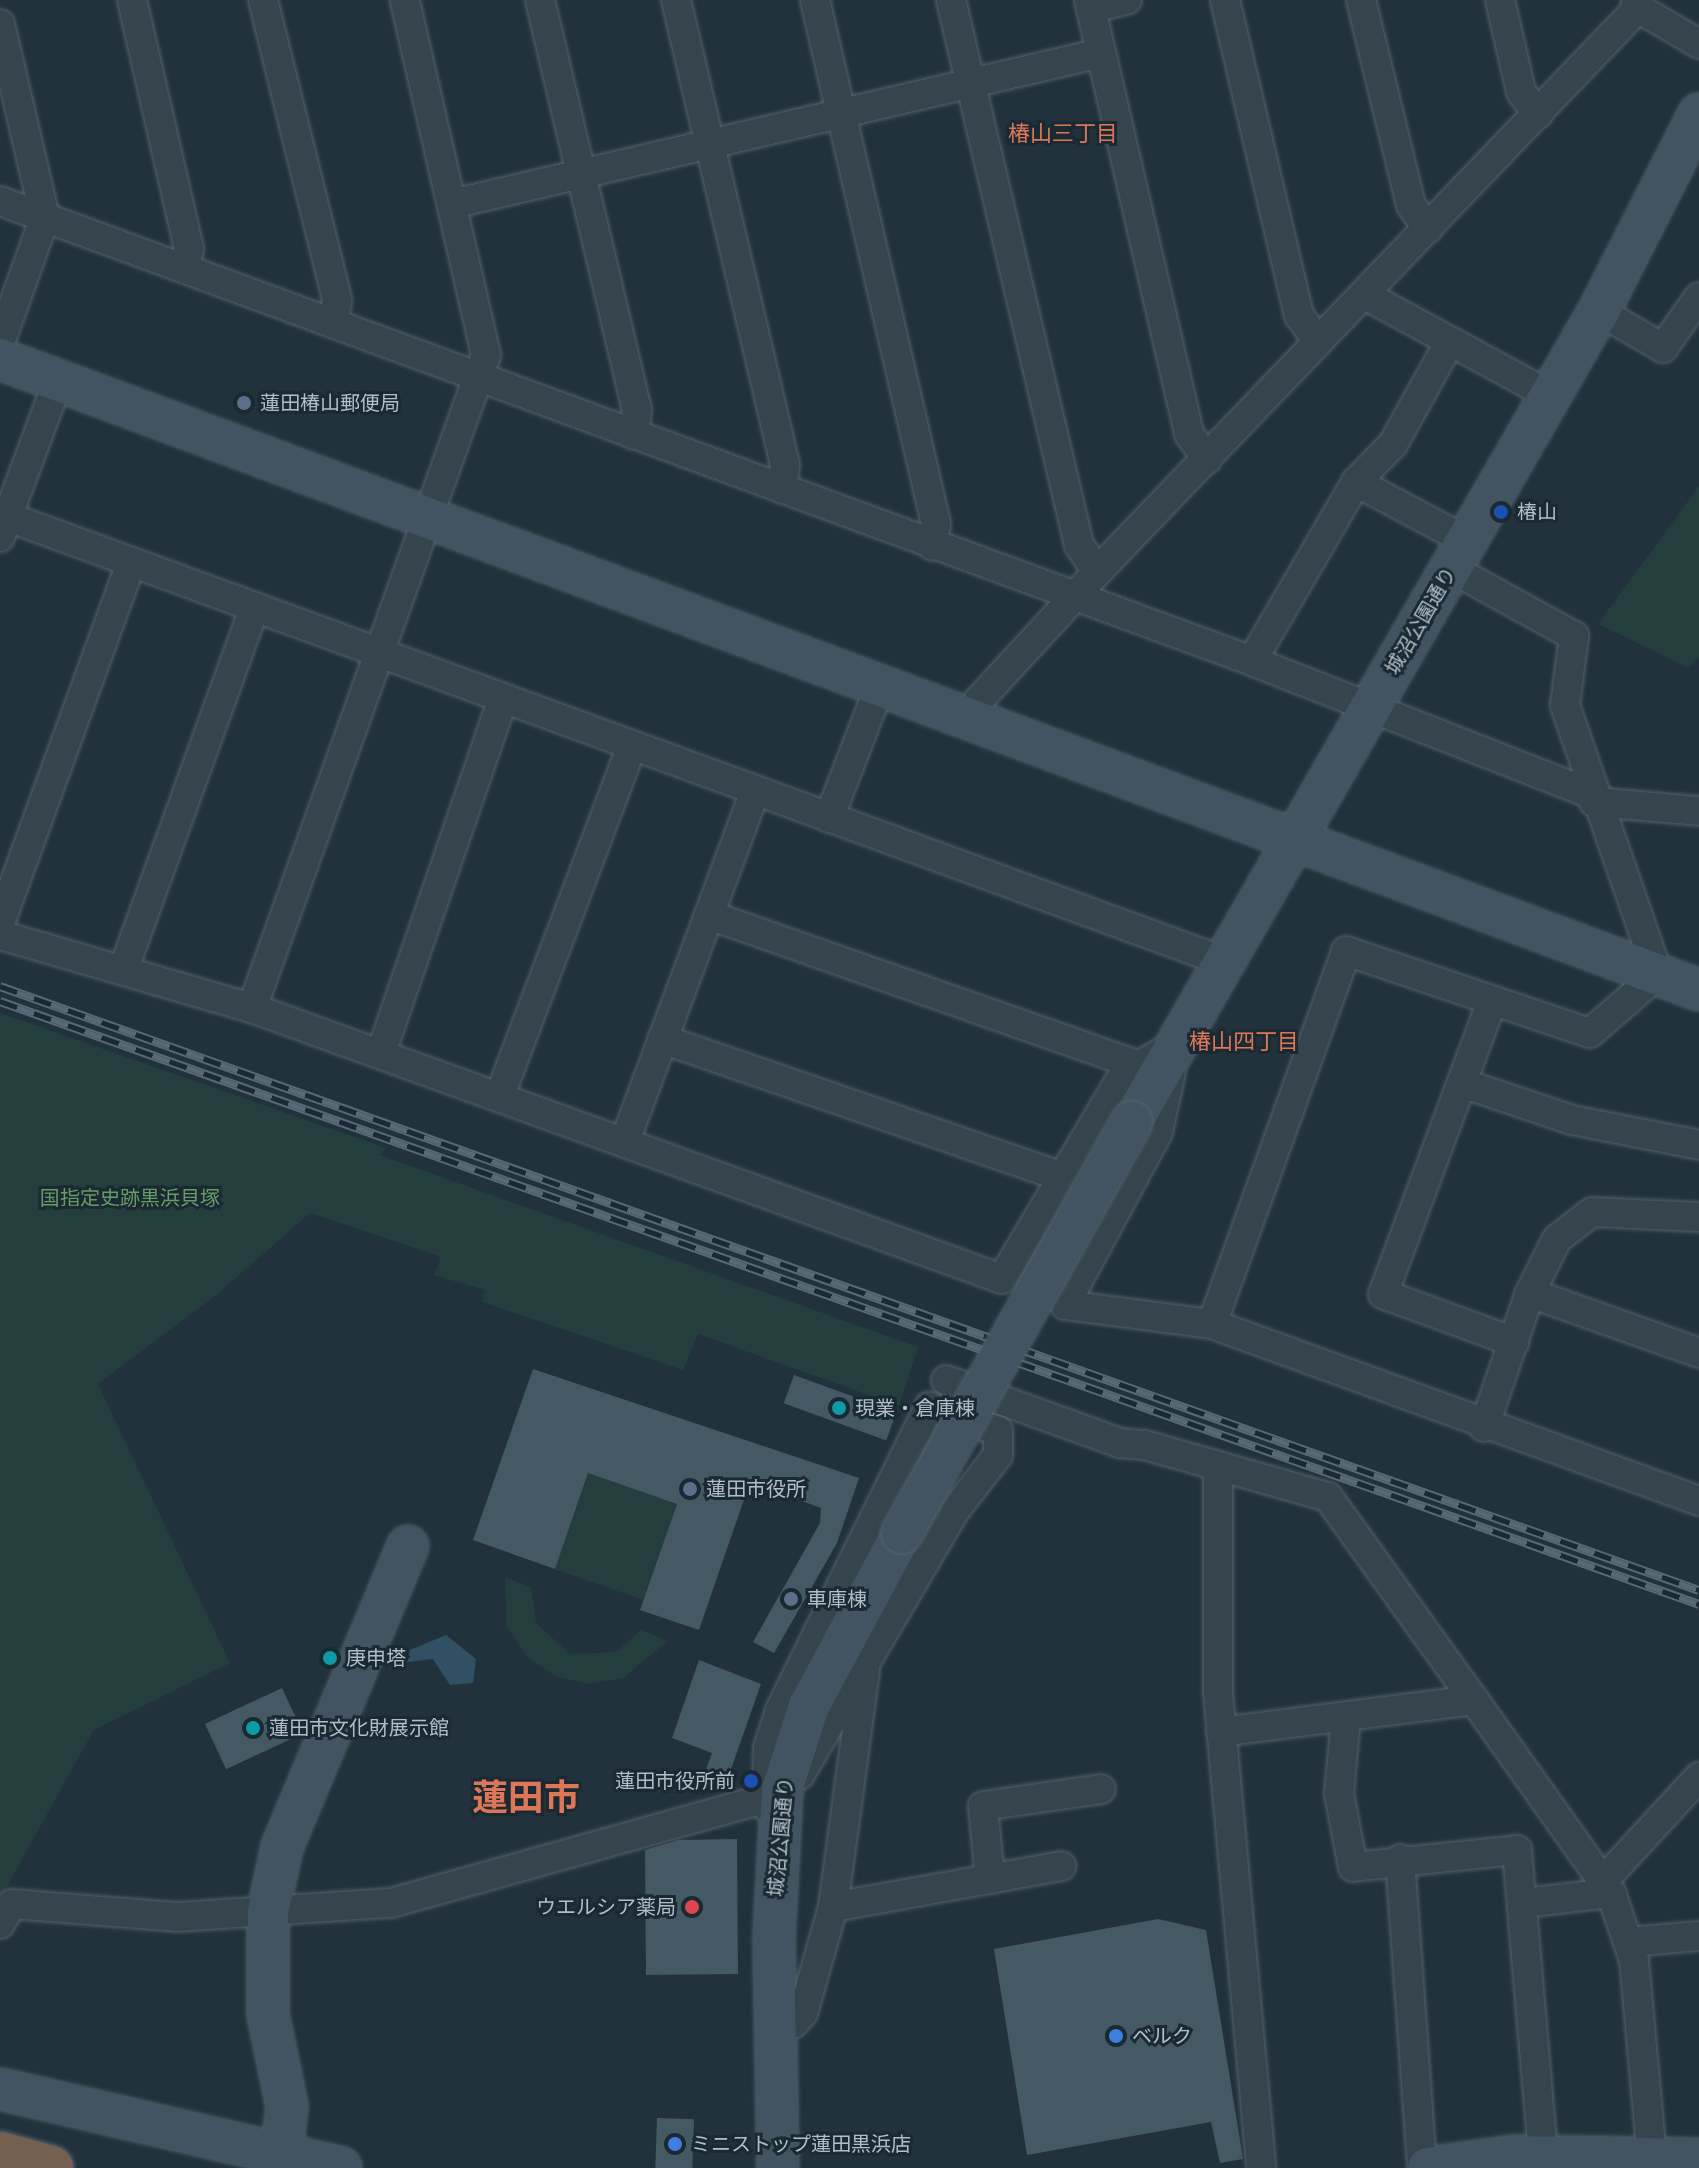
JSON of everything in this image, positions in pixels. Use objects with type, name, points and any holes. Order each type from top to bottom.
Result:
[{"type":"highway","points":[[0,2154],[51,2168]]},
{"type":"street","points":[[132,0],[189,249],[185,266]]},
{"type":"street","points":[[263,0],[337,300],[333,324]]},
{"type":"street","points":[[252,1008],[383,655],[481,379],[486,355],[405,0]]},
{"type":"street","points":[[540,0],[637,410],[634,435]]},
{"type":"street","points":[[676,0],[785,465],[782,489]]},
{"type":"street","points":[[815,0],[936,524],[932,546]]},
{"type":"street","points":[[951,0],[1079,545],[1097,572]]},
{"type":"street","points":[[1127,0],[1090,4],[1189,434],[1207,459]]},
{"type":"street","points":[[1225,0],[1299,315],[1318,342]]},
{"type":"street","points":[[1361,0],[1411,205],[1428,229]]},
{"type":"street","points":[[1500,0],[1521,92],[1538,114]]},
{"type":"street","points":[[973,717],[979,700],[1097,572],[1538,114],[1637,4],[1699,44]]},
{"type":"street","points":[[0,24],[45,217],[0,343]]},
{"type":"street","points":[[452,204],[1101,53]]},
{"type":"street","name":"城沼公園通り","points":[[778,2168],[772,1811],[809,1706],[902,1533],[1223,961],[1599,311],[1699,114]]},
{"type":"street","points":[[0,201],[185,266],[932,546],[1252,661],[1593,798],[1699,811]]},
{"type":"street","points":[[1365,295],[1551,396]]},
{"type":"street","points":[[1599,311],[1663,348],[1699,297]]},
{"type":"street","points":[[1252,661],[1356,482],[1393,444],[1449,343]]},
{"type":"street","points":[[0,359],[1297,836],[1699,990]]},
{"type":"street","points":[[58,381],[2,523],[131,563],[1223,961]]},
{"type":"street","points":[[1356,482],[1574,636],[1565,705],[1593,798],[1658,974]]},
{"type":"street","points":[[0,923],[131,563]]},
{"type":"street","points":[[124,968],[254,608]]},
{"type":"street","points":[[829,818],[881,683]]},
{"type":"street","points":[[381,1053],[503,699]]},
{"type":"street","points":[[500,1095],[632,746]]},
{"type":"street","points":[[625,1141],[755,791]]},
{"type":"street","points":[[709,915],[1139,1066]]},
{"type":"street","points":[[0,935],[124,968],[252,1008],[500,1095],[1002,1279],[1123,1075],[1176,1044]]},
{"type":"street","points":[[1212,1324],[1346,951],[1491,1004],[1590,1033],[1658,974]]},
{"type":"street","points":[[1491,1004],[1383,1294],[1514,1342]]},
{"type":"street","points":[[662,1039],[1062,1177]]},
{"type":"street","points":[[1176,1044],[1158,1132],[1065,1305],[1212,1324],[1484,1427],[1699,1501]]},
{"type":"street","points":[[1462,1083],[1572,1120],[1699,1145]]},
{"type":"street","points":[[1484,1427],[1530,1293],[1557,1239],[1592,1212],[1698,1214]]},
{"type":"street","points":[[1530,1293],[1699,1353]]},
{"type":"street","points":[[946,1380],[1120,1443],[1328,1497],[1608,1886],[1629,1942],[1643,2024],[1652,2156]]},
{"type":"street","points":[[0,1924],[12,1904],[178,1917],[391,1903],[772,1811],[954,1512],[998,1455],[998,1431],[929,1407],[784,1699],[768,1748],[772,1811]]},
{"type":"street","points":[[1218,1466],[1221,1732],[1261,2168]]},
{"type":"street","points":[[282,2152],[287,2106],[268,2014],[268,1912],[282,1847],[408,1546]]},
{"type":"street","points":[[775,2028],[803,2013],[833,1907],[870,1650]]},
{"type":"street","points":[[1221,1732],[1474,1700]]},
{"type":"street","points":[[1346,1717],[1339,1794],[1353,1867],[1400,1859],[1517,1850],[1524,1903],[1543,2155]]},
{"type":"street","points":[[1524,1903],[1608,1886],[1699,1777]]},
{"type":"street","points":[[990,1879],[983,1806],[1101,1789]]},
{"type":"street","points":[[1400,1859],[1425,2168],[1543,2155],[1583,2161],[1652,2156],[1699,2159]]},
{"type":"street","points":[[833,1907],[1061,1866]]},
{"type":"street","points":[[1629,1942],[1699,1936]]},
{"type":"street","points":[[0,2089],[341,2168]]},
{"type":"green space","points":[[1699,486],[1699,658],[1688,668],[1598,624]]},
{"type":"green space","name":"国指定史跡黒浜貝塚","points":[[0,1013],[386,1148],[380,1155],[918,1347],[899,1406],[698,1334],[683,1370],[482,1302],[485,1290],[434,1275],[441,1257],[310,1213],[214,1297],[98,1384],[230,1663],[94,1730],[0,1899]]},
{"type":"green space","points":[[588,1473],[677,1504],[644,1600],[555,1569]]},
{"type":"green space","points":[[505,1577],[531,1587],[536,1623],[570,1654],[616,1652],[641,1630],[668,1641],[623,1678],[589,1684],[555,1676],[526,1656],[507,1626]]},
{"type":"water","points":[[446,1635],[476,1659],[473,1683],[450,1685],[433,1659],[407,1662],[410,1650]]},
{"type":"building","name":"蓮田市役所","points":[[533,1369],[859,1478],[837,1543],[774,1653],[753,1642],[820,1523],[821,1508],[750,1482],[699,1630],[640,1610],[677,1504],[588,1473],[555,1569],[473,1540]]},
{"type":"building","name":"現業・倉庫棟","points":[[794,1375],[896,1412],[886,1440],[784,1403]]},
{"type":"building","points":[[699,1660],[761,1684],[724,1789],[702,1781],[712,1753],[672,1738]]},
{"type":"building","name":"蓮田市文化財展示館","points":[[282,1688],[303,1733],[226,1769],[205,1724]]},
{"type":"building","name":"ウエルシア薬局","points":[[737,1839],[738,1974],[646,1975],[645,1850],[679,1840]]},
{"type":"building","name":"ベルク","points":[[1158,1919],[1206,1930],[1243,2159],[1220,2163],[1211,2122],[1027,2155],[994,1949]]},
{"type":"building","name":"ミニストップ蓮田黒浜店","points":[[657,2118],[694,2119],[692,2168],[655,2168]]},
{"type":"railway","points":[[0,986],[1699,1590]]},
{"type":"railway","points":[[0,1001],[1699,1604]]},
{"type":"place","name":"蓮田椿山郵便局","points":[[244,403]]},
{"type":"place","name":"椿山","points":[[1501,512]]},
{"type":"place","name":"現業・倉庫棟","points":[[839,1408]]},
{"type":"place","name":"蓮田市役所","points":[[690,1489]]},
{"type":"place","name":"車庫棟","points":[[791,1599]]},
{"type":"place","name":"庚申塔","points":[[330,1658]]},
{"type":"place","name":"蓮田市文化財展示館","points":[[253,1728]]},
{"type":"place","name":"蓮田市役所前","points":[[751,1781]]},
{"type":"place","name":"ウエルシア薬局","points":[[692,1907]]},
{"type":"place","name":"ベルク","points":[[1116,2036]]},
{"type":"place","name":"ミニストップ蓮田黒浜店","points":[[675,2144]]},
{"type":"district","name":"椿山三丁目","points":[[1063,134]]},
{"type":"district","name":"椿山四丁目","points":[[1244,1042]]},
{"type":"district","name":"蓮田市","points":[[526,1799]]}]
